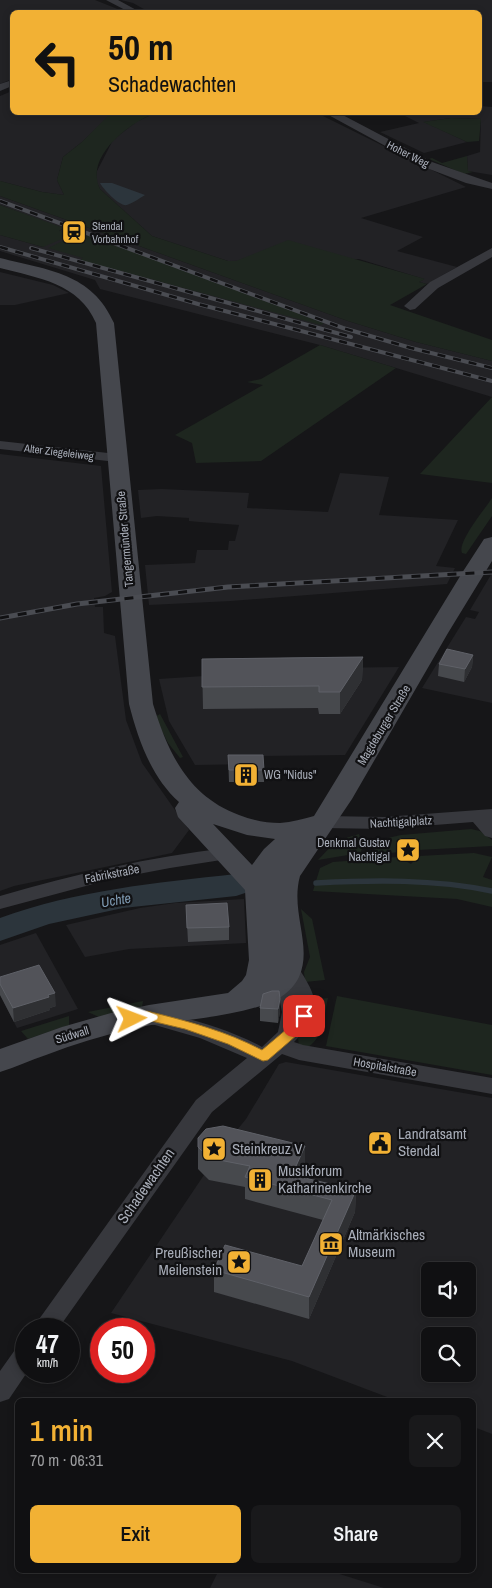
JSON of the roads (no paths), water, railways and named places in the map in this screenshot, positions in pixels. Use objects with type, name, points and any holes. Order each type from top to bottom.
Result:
[{"type":"main road","name":"Tangermünder Straße","points":[[0,263],[53,278],[82,290],[95,302],[103,313],[141,704],[158,755],[171,777],[194,802]]},
{"type":"main road","name":"Magdeburger Straße","points":[[277,974],[289,951],[281,902],[282,886],[298,857],[324,822],[492,544]]},
{"type":"main road","name":"Tangermünder Straße","points":[[151,736],[182,770],[220,799]]},
{"type":"main road","name":"Nachtigalplatz","points":[[220,799],[234,807],[259,815],[324,822]]},
{"type":"main road","name":"Nachtigalplatz","points":[[194,802],[222,819],[256,829],[287,830],[324,822]]},
{"type":"main road","points":[[194,802],[188,808],[191,817],[259,888]]},
{"type":"main road","points":[[277,974],[258,903],[259,888],[264,869],[273,856],[293,839],[324,822]]},
{"type":"main road","name":"Südwall","points":[[0,1061],[79,1032],[147,1015],[236,1001],[268,992],[277,974]]},
{"type":"street","points":[[111,0],[131,10]]},
{"type":"street","name":"Hoher Weg","points":[[334,115],[443,171],[463,179],[492,186]]},
{"type":"street","points":[[410,306],[434,285],[492,252]]},
{"type":"street","name":"Alter Ziegeleiweg","points":[[0,445],[103,458],[118,458]]},
{"type":"street","points":[[485,816],[492,832]]},
{"type":"street","name":"Nachtigalplatz","points":[[324,822],[372,824],[485,816]]},
{"type":"street","name":"Fabrikstraße","points":[[0,903],[65,884],[202,856],[227,854]]},
{"type":"street","name":"Schadewachten","points":[[52,1318],[204,1106],[271,1050],[289,1028],[293,1014],[289,997],[277,974]]},
{"type":"street","points":[[147,1015],[188,1025],[232,1040],[271,1050]]},
{"type":"street","name":"Hospitalstraße","points":[[271,1050],[298,1052],[492,1086]]},
{"type":"street","points":[[0,1391],[15,1370]]},
{"type":"waterway","name":"Uchte","points":[[316,883],[404,881],[448,884],[492,891]]},
{"type":"waterway","name":"Uchte","points":[[0,930],[41,915],[123,897],[236,885]]},
{"type":"railway","points":[[0,201],[343,328],[411,348],[492,368]]},
{"type":"railway","points":[[0,247],[198,304],[492,381]]},
{"type":"railway","points":[[31,248],[351,337]]},
{"type":"railway","points":[[0,618],[77,604],[228,587],[492,572]]},
{"type":"place","name":"Stendal Vorbahnhof","points":[[74,232]]},
{"type":"place","name":"WG \"Nidus\"","points":[[246,775]]},
{"type":"place","name":"Denkmal Gustav Nachtigal","points":[[408,850]]},
{"type":"place","name":"Landratsamt Stendal","points":[[380,1143]]},
{"type":"place","name":"Steinkreuz V","points":[[214,1149]]},
{"type":"place","name":"Musikforum Katharinenkirche","points":[[260,1180]]},
{"type":"place","name":"Altmärkisches Museum","points":[[331,1244]]},
{"type":"place","name":"Preußischer Meilenstein","points":[[239,1262]]}]
